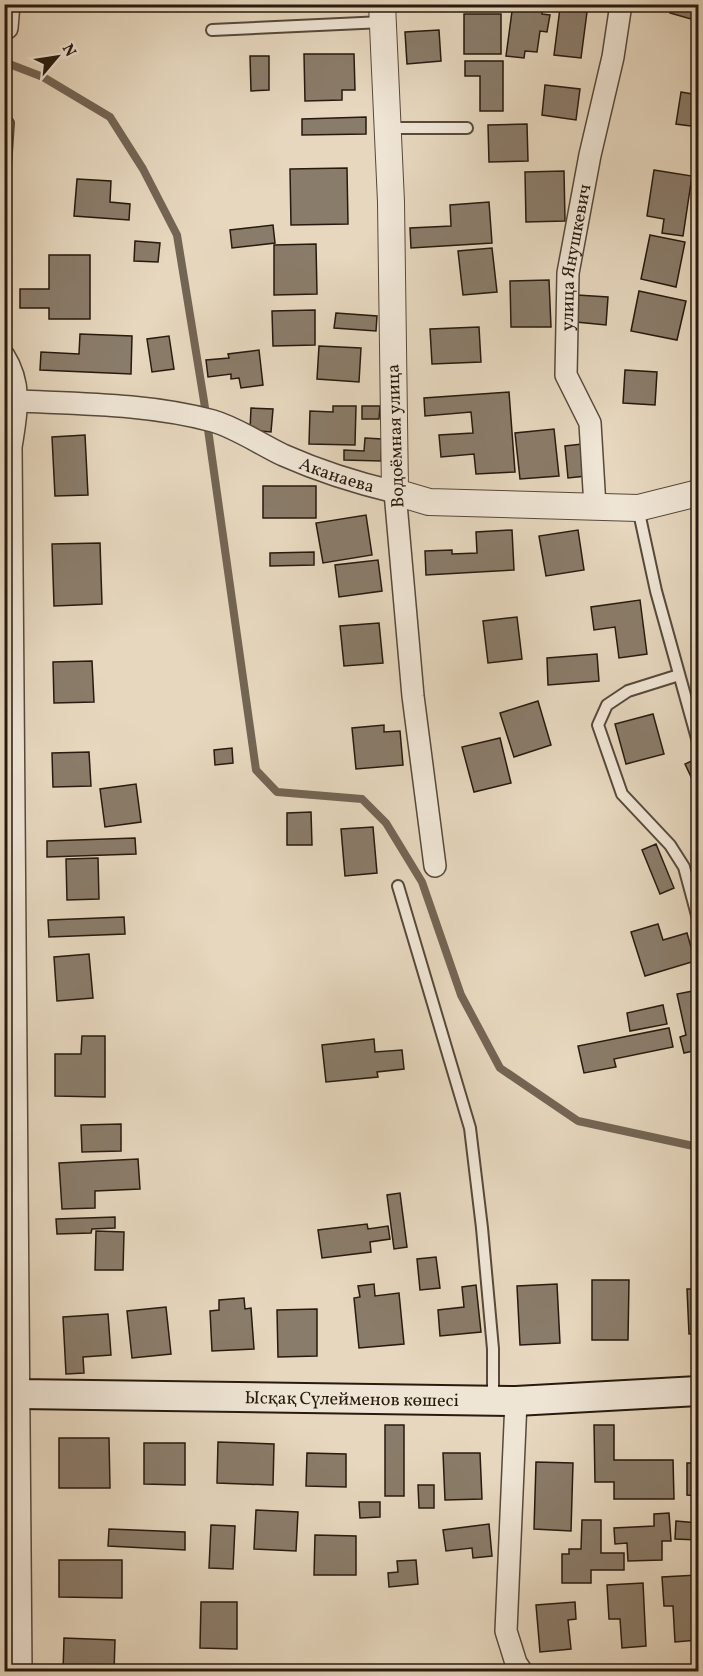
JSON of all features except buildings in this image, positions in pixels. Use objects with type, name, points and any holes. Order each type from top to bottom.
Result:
[{"type":"main road","name":"Ысқақ Сүлейменов көшесі","points":[[12,1393],[505,1400],[699,1391]]},
{"type":"street","points":[[7,28],[9,4]]},
{"type":"street","name":"улица Янушкевич","points":[[595,507],[590,423],[566,375],[568,273],[590,155],[613,57],[621,4]]},
{"type":"street","name":"Водоёмная улица","points":[[382,13],[391,214],[395,492],[413,696],[435,866]]},
{"type":"street","points":[[4,356],[11,367],[18,401],[11,447],[12,1393],[21,1671]]},
{"type":"street","name":"Аканаева","points":[[18,401],[110,405],[191,416],[216,422],[284,455],[354,482],[429,502],[638,508],[699,494]]},
{"type":"street","points":[[505,1400],[507,1631],[516,1663],[522,1671]]},
{"type":"lane","points":[[212,30],[382,13]]},
{"type":"lane","points":[[4,182],[8,123]]},
{"type":"lane","points":[[387,128],[467,128]]},
{"type":"lane","points":[[638,508],[656,591],[699,742]]},
{"type":"lane","points":[[679,675],[628,691],[606,705],[598,725],[622,794],[670,845],[684,867],[699,920]]},
{"type":"lane","points":[[398,886],[470,1128],[493,1348],[505,1400]]},
{"type":"waterway","points":[[4,62],[43,77],[110,117],[143,169],[177,235],[204,401],[256,770],[277,792],[362,799],[386,823],[422,882],[461,995],[500,1068],[578,1121],[698,1147]]}]
